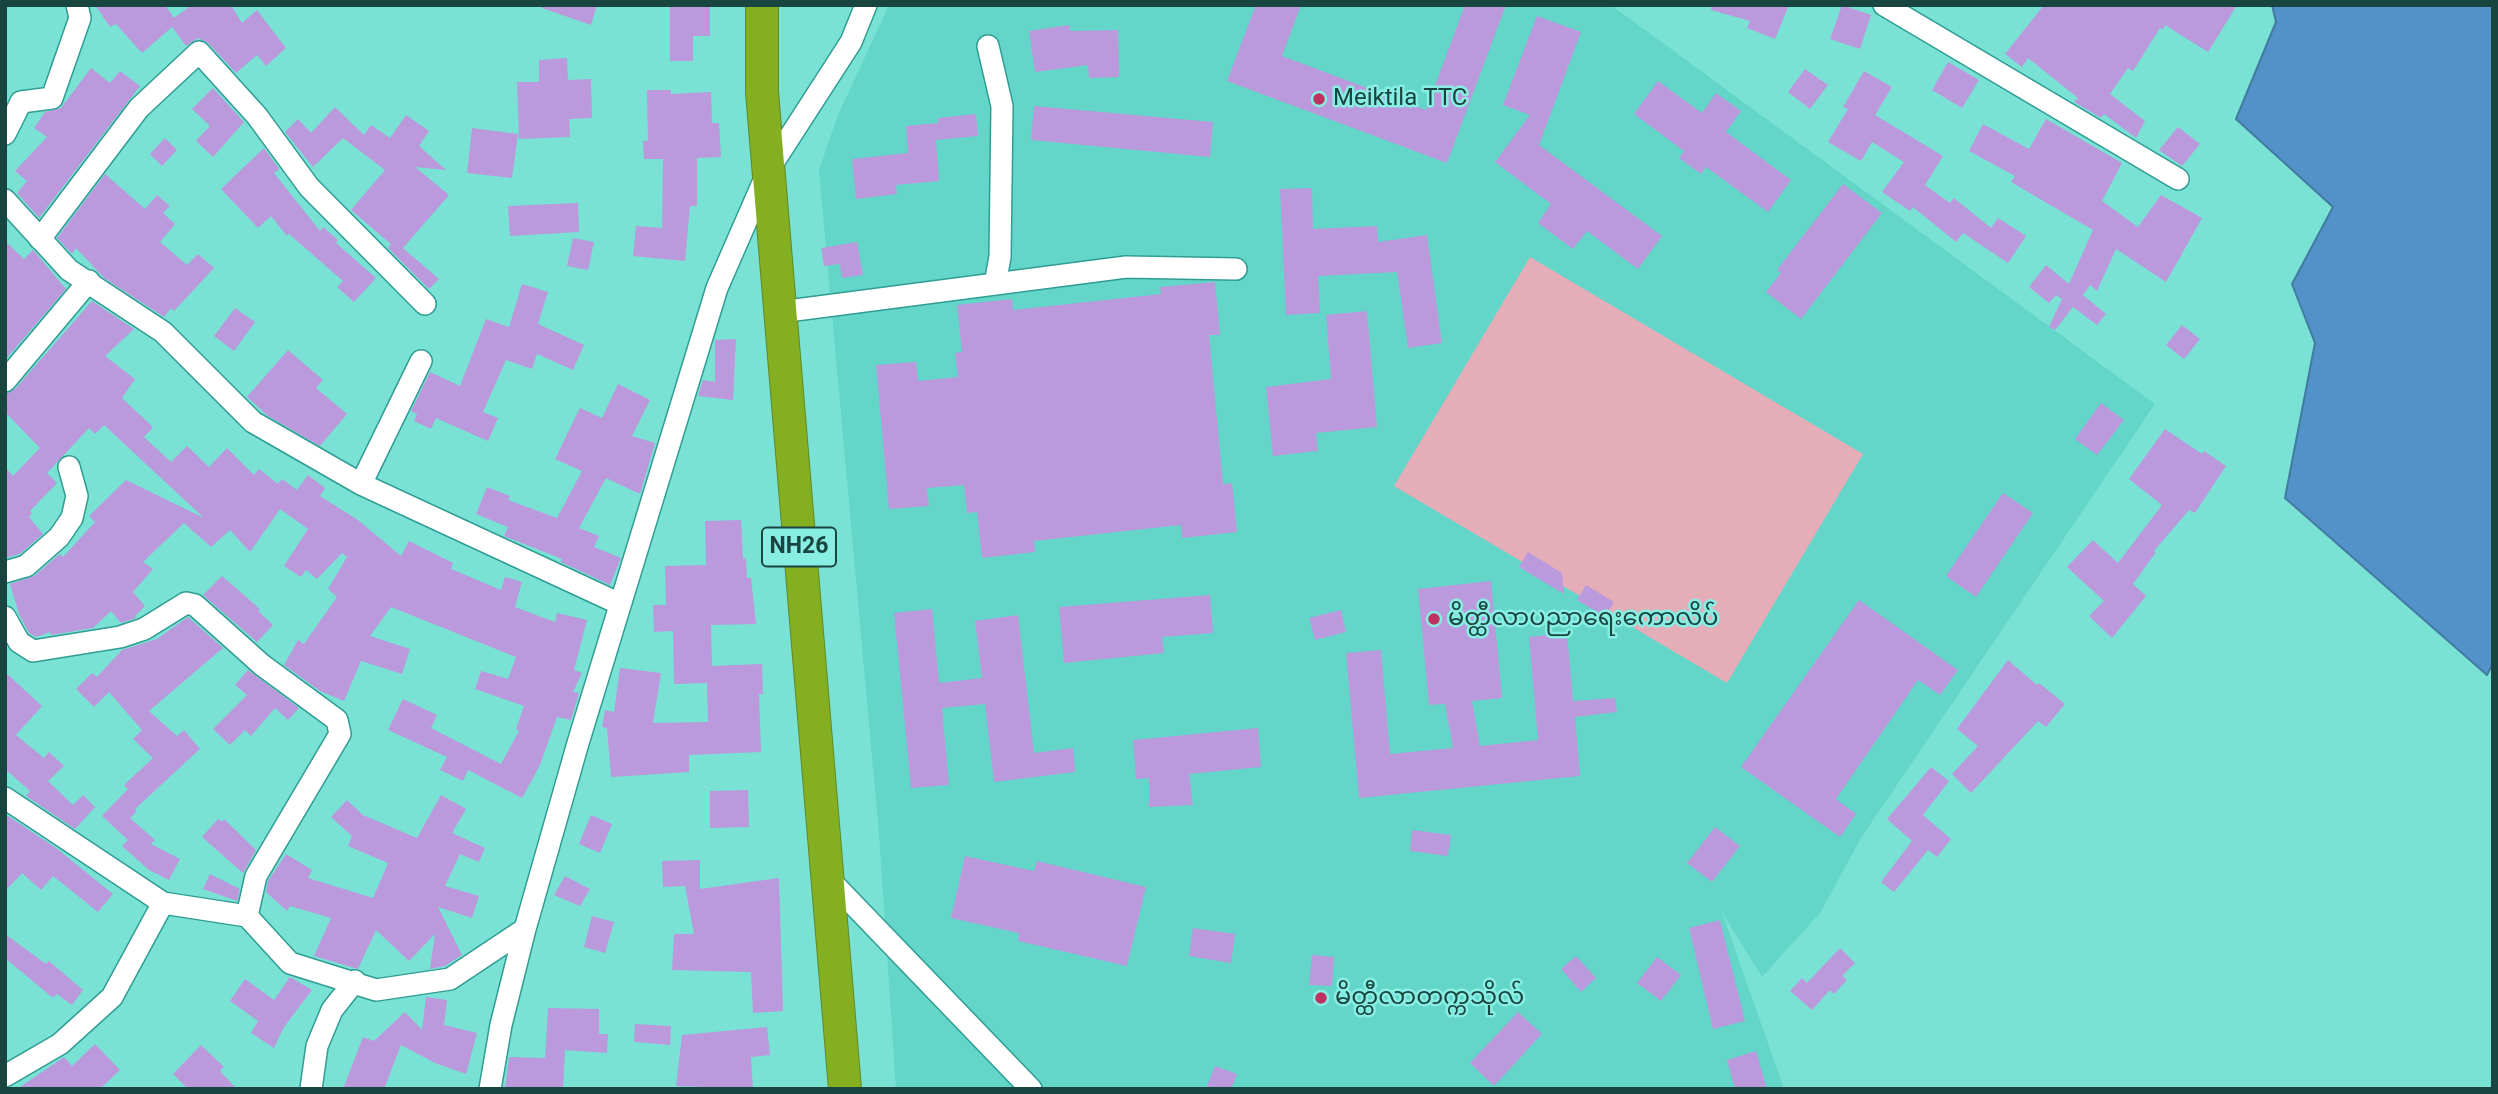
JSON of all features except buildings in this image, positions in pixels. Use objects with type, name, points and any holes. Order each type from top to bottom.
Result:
[{"type":"highway","name":"NH26","points":[[762,5],[762,92],[825,876],[845,1089]]},
{"type":"street","points":[[5,134],[21,102],[52,98],[80,19],[77,5]]},
{"type":"street","points":[[490,1089],[501,1025],[525,929],[620,604],[718,288],[768,169],[851,42],[866,5]]},
{"type":"street","points":[[1884,5],[2178,179]]},
{"type":"street","points":[[988,46],[1002,106],[1000,257],[995,284]]},
{"type":"street","points":[[40,239],[139,108],[199,52],[257,116],[309,187],[425,303]]},
{"type":"street","points":[[5,200],[69,270],[163,332],[254,422],[361,484],[620,604]]},
{"type":"street","points":[[780,312],[1126,267],[1236,269]]},
{"type":"street","points":[[5,381],[89,281]]},
{"type":"street","points":[[361,484],[421,360]]},
{"type":"street","points":[[5,572],[26,566],[59,537],[72,518],[77,496],[69,467]]},
{"type":"street","points":[[5,617],[19,642],[33,651],[120,637],[145,629],[186,603],[195,605],[262,665],[337,720],[340,734],[256,876],[247,916]]},
{"type":"street","points":[[5,798],[163,903],[247,916],[290,963],[376,989],[450,979],[525,929]]},
{"type":"street","points":[[825,876],[1031,1089]]},
{"type":"street","points":[[5,1076],[61,1044],[112,997],[163,903]]},
{"type":"street","points":[[312,1089],[317,1046],[332,1010],[355,981]]},
{"type":"shaded area","name":"မိတ္ထီလာပညာရေးကောလိပ်","points":[[889,5],[1611,5],[2155,404],[1861,838],[1820,913],[1762,977],[1722,912],[1784,1089],[896,1089],[879,834],[819,170],[838,115]]},
{"type":"shaded area","points":[[1530,257],[1863,454],[1727,683],[1394,486]]},
{"type":"water","points":[[2272,5],[2493,5],[2493,663],[2487,675],[2285,498],[2315,343],[2292,284],[2333,207],[2236,119],[2276,22]]},
{"type":"place","name":"Meiktila TTC","points":[[1319,99]]},
{"type":"place","name":"မိတ္ထီလာပညာရေးကောလိပ်","points":[[1434,619]]},
{"type":"place","name":"မိတ္ထီလာတက္ကသိုလ်","points":[[1321,998]]}]
